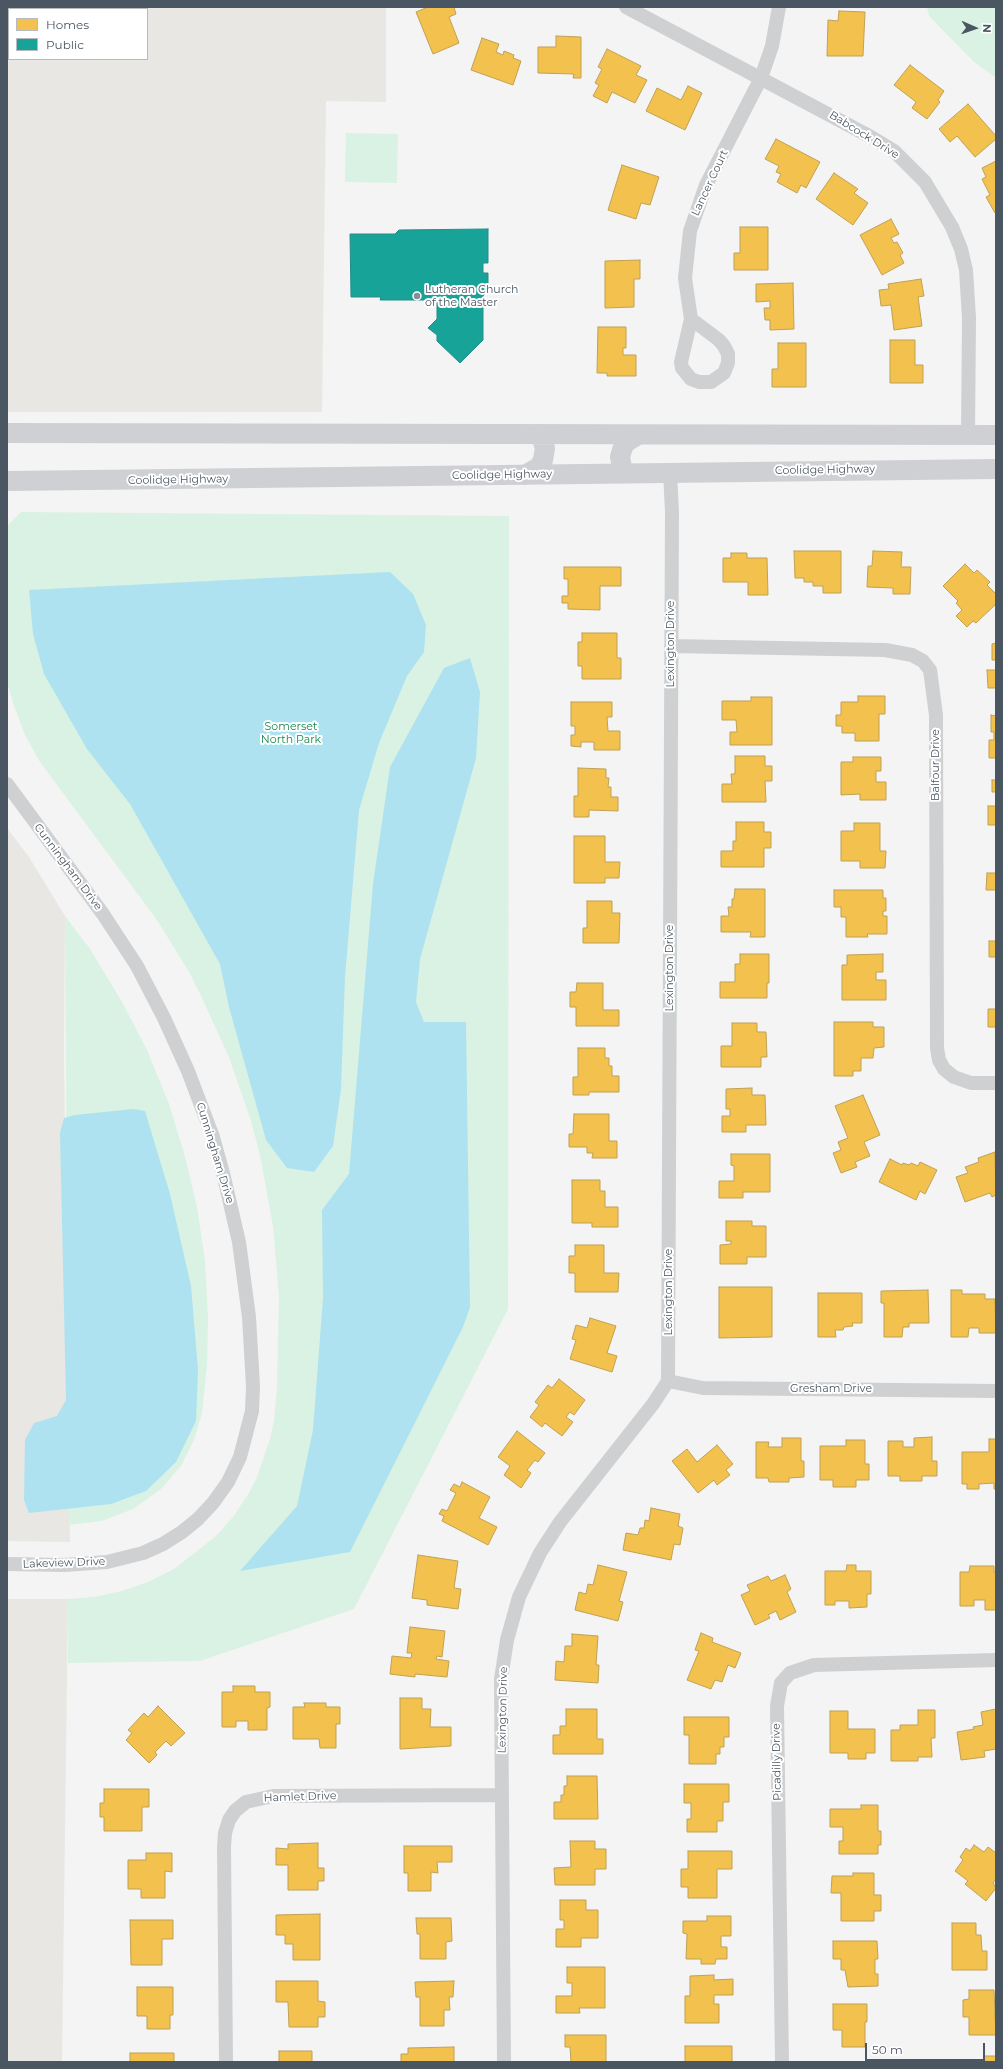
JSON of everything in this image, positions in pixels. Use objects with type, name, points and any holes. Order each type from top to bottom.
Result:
[{"type":"main road","points":[[7,433],[996,435]]},
{"type":"main road","points":[[525,475],[539,467],[544,460],[545,448],[540,434]]},
{"type":"main road","points":[[623,473],[620,457],[622,450],[625,443],[638,435]]},
{"type":"main road","points":[[960,468],[967,463],[971,456],[972,449],[968,435]]},
{"type":"main road","name":"Coolidge Highway","points":[[7,481],[996,468]]},
{"type":"street","name":"Babcock Drive","points":[[626,7],[831,114],[894,151],[925,182],[952,227],[961,249],[966,270],[969,318],[968,435]]},
{"type":"street","name":"Lancer Court","points":[[691,319],[685,278],[687,248],[694,215],[706,185],[761,78],[772,46],[779,7]]},
{"type":"street","name":"Lexington Drive","points":[[504,2062],[501,1679],[507,1640],[519,1598],[540,1553],[560,1522],[653,1404],[668,1381],[672,512],[670,472]]},
{"type":"street","name":"Balfour Drive","points":[[671,646],[885,650],[912,655],[923,661],[930,670],[936,715],[937,1048],[939,1060],[944,1069],[954,1077],[971,1083],[996,1083]]},
{"type":"street","name":"Cunningham Drive","points":[[7,784],[103,914],[137,966],[158,1005],[188,1071],[213,1137],[239,1242],[249,1317],[252,1386],[252,1411],[240,1457],[228,1482],[213,1503],[198,1520],[182,1532],[143,1553]]},
{"type":"street","name":"Gresham Drive","points":[[668,1381],[704,1388],[996,1391]]},
{"type":"street","name":"Lakeview Drive","points":[[7,1564],[89,1564],[124,1559],[143,1553]]},
{"type":"street","name":"Picadilly Drive","points":[[782,2062],[776,1706],[781,1683],[790,1674],[814,1665],[996,1660]]},
{"type":"street","name":"Hamlet Drive","points":[[226,2062],[224,1847],[225,1833],[229,1820],[235,1811],[246,1802],[273,1796],[502,1795]]},
{"type":"shaded area","points":[[7,7],[386,7],[386,102],[326,101],[322,412],[7,412]]},
{"type":"shaded area","points":[[7,828],[29,857],[65,916],[64,1054],[70,1542],[7,1541]]},
{"type":"shaded area","points":[[7,1599],[68,1599],[62,2062],[7,2062]]},
{"type":"green space","points":[[927,7],[996,7],[996,78],[973,61],[929,16]]},
{"type":"green space","points":[[346,133],[398,134],[397,183],[345,182]]},
{"type":"green space","name":"Somerset North Park","points":[[21,512],[509,516],[508,1309],[354,1609],[200,1661],[68,1663],[68,1599],[94,1597],[122,1591],[148,1582],[174,1569],[216,1536],[233,1517],[249,1493],[257,1477],[270,1439],[274,1421],[277,1389],[279,1296],[273,1226],[260,1155],[251,1121],[229,1057],[202,998],[189,972],[157,920],[40,762],[25,735],[14,706],[7,682],[7,526]]},
{"type":"green space","points":[[65,916],[90,949],[122,1002],[147,1050],[169,1104],[184,1153],[197,1207],[205,1261],[208,1318],[207,1366],[202,1413],[194,1440],[181,1466],[161,1489],[133,1509],[102,1521],[69,1525]]},
{"type":"water","points":[[390,572],[413,594],[426,625],[424,652],[407,676],[379,743],[359,810],[345,977],[341,1089],[333,1146],[314,1172],[287,1168],[266,1140],[229,1007],[220,964],[130,804],[87,749],[44,674],[33,634],[29,590]]},
{"type":"water","points":[[470,658],[480,692],[476,758],[420,959],[416,1002],[424,1022],[466,1022],[470,1307],[463,1327],[350,1552],[240,1571],[297,1506],[313,1430],[323,1298],[322,1210],[349,1174],[373,884],[390,767],[444,668]]},
{"type":"water","points":[[133,1109],[145,1111],[170,1194],[191,1286],[198,1370],[196,1421],[176,1462],[146,1491],[111,1504],[29,1513],[24,1500],[25,1440],[34,1423],[57,1416],[66,1400],[60,1133],[64,1118],[75,1115]]},
{"type":"building: Homes","points":[[428,7],[454,7],[456,14],[449,17],[459,43],[433,54],[416,12]]},
{"type":"building: Homes","points":[[839,11],[865,12],[863,56],[827,56],[828,20],[838,21]]},
{"type":"building: Homes","points":[[556,36],[581,37],[581,78],[573,78],[574,74],[538,73],[538,47],[556,47]]},
{"type":"building: Homes","points":[[482,38],[499,44],[496,52],[503,55],[504,51],[514,55],[513,58],[521,61],[513,85],[471,70]]},
{"type":"building: Homes","points":[[607,49],[641,66],[636,75],[647,80],[635,103],[612,92],[607,103],[593,96],[599,85],[595,83],[602,69],[598,67]]},
{"type":"building: Homes","points":[[910,65],[944,91],[938,100],[940,102],[927,119],[912,108],[916,102],[894,85]]},
{"type":"building: Homes","points":[[688,86],[702,93],[685,130],[646,111],[657,88],[681,100]]},
{"type":"building: Homes","points":[[968,104],[996,136],[996,139],[975,157],[957,136],[950,142],[939,129]]},
{"type":"building: Homes","points":[[776,139],[820,162],[806,188],[801,185],[797,193],[777,182],[781,174],[776,172],[779,166],[765,159]]},
{"type":"building: Homes","points":[[996,161],[995,213],[986,197],[990,195],[982,179],[986,177],[982,168]]},
{"type":"building: Homes","points":[[622,165],[659,177],[650,205],[641,203],[636,219],[608,210]]},
{"type":"building: Homes","points":[[834,173],[858,189],[854,193],[868,203],[853,225],[816,199]]},
{"type":"building: Homes","points":[[891,219],[899,234],[891,238],[894,243],[897,242],[903,253],[900,255],[904,263],[882,275],[860,235]]},
{"type":"building: Homes","points":[[740,227],[768,227],[768,270],[734,270],[734,253],[740,253]]},
{"type":"building: Homes","points":[[640,260],[640,279],[634,279],[634,307],[605,308],[605,261]]},
{"type":"building: Homes","points":[[921,279],[924,296],[918,297],[922,326],[894,330],[891,305],[881,306],[879,290],[889,289],[888,284]]},
{"type":"building: Homes","points":[[793,283],[794,329],[770,330],[770,320],[765,320],[764,308],[770,308],[770,301],[756,302],[756,284]]},
{"type":"building: Homes","points":[[598,327],[626,327],[626,348],[623,348],[623,355],[636,355],[636,376],[607,376],[607,373],[597,373]]},
{"type":"building: Homes","points":[[890,340],[915,340],[915,365],[923,365],[923,383],[890,383]]},
{"type":"building: Homes","points":[[778,343],[806,343],[806,387],[772,387],[772,369],[778,369]]},
{"type":"building: Homes","points":[[794,551],[841,551],[841,593],[823,593],[823,586],[813,586],[813,582],[804,582],[804,578],[795,578]]},
{"type":"building: Homes","points":[[873,551],[902,552],[901,567],[911,567],[910,594],[893,594],[893,588],[867,587],[868,566],[872,566]]},
{"type":"building: Homes","points":[[731,553],[747,553],[747,558],[767,558],[768,595],[748,595],[748,582],[723,582],[723,558],[731,558]]},
{"type":"building: Homes","points":[[965,564],[974,573],[977,570],[990,582],[987,585],[996,594],[996,604],[976,623],[973,621],[967,627],[956,616],[962,610],[956,603],[958,601],[943,586]]},
{"type":"building: Homes","points":[[564,567],[621,567],[621,586],[600,586],[600,610],[568,609],[568,603],[562,603],[562,596],[568,596],[568,579],[564,579]]},
{"type":"building: Homes","points":[[582,633],[617,633],[617,658],[621,658],[621,679],[582,679],[582,666],[578,666],[578,642],[582,642]]},
{"type":"building: Homes","points":[[996,643],[996,660],[992,660],[992,644]]},
{"type":"building: Homes","points":[[987,670],[996,670],[996,688],[988,688]]},
{"type":"building: Homes","points":[[858,696],[885,696],[885,714],[879,714],[879,741],[855,741],[855,733],[842,733],[842,726],[836,726],[836,715],[841,715],[841,702],[858,702]]},
{"type":"building: Homes","points":[[751,697],[772,697],[772,745],[730,745],[730,732],[737,732],[736,720],[722,720],[722,701],[751,701]]},
{"type":"building: Homes","points":[[571,702],[612,702],[612,717],[607,717],[608,731],[620,731],[620,750],[594,750],[594,742],[581,742],[581,747],[571,746],[571,735],[575,735],[575,726],[571,726]]},
{"type":"building: Homes","points":[[991,715],[996,716],[996,758],[989,758],[989,740],[994,740],[994,732],[991,732]]},
{"type":"building: Homes","points":[[735,756],[765,756],[765,766],[772,766],[772,781],[765,781],[766,802],[722,802],[722,784],[732,784],[731,774],[735,774]]},
{"type":"building: Homes","points":[[853,757],[881,757],[881,771],[876,771],[876,782],[886,782],[886,800],[860,800],[860,794],[841,795],[841,762],[853,762]]},
{"type":"building: Homes","points":[[578,768],[606,769],[606,778],[609,778],[608,787],[611,787],[611,797],[618,797],[618,811],[589,810],[589,817],[574,817],[574,796],[578,796]]},
{"type":"building: Homes","points":[[992,780],[996,780],[996,792],[992,792]]},
{"type":"building: Homes","points":[[988,806],[996,806],[996,825],[988,825]]},
{"type":"building: Homes","points":[[736,822],[764,822],[764,832],[771,832],[771,848],[764,848],[764,867],[721,867],[721,851],[733,851],[733,841],[736,841]]},
{"type":"building: Homes","points":[[854,823],[880,823],[880,851],[886,851],[885,868],[860,868],[860,861],[841,861],[841,831],[854,831]]},
{"type":"building: Homes","points":[[574,836],[605,836],[605,862],[620,862],[619,878],[605,878],[605,883],[574,883]]},
{"type":"building: Homes","points":[[987,873],[996,873],[996,890],[986,890]]},
{"type":"building: Homes","points":[[735,889],[765,889],[765,937],[750,937],[751,932],[721,932],[721,916],[729,916],[728,907],[732,907],[732,899],[734,899]]},
{"type":"building: Homes","points":[[834,890],[883,890],[883,898],[886,898],[886,911],[883,911],[883,916],[887,916],[887,934],[867,934],[868,937],[846,937],[846,917],[841,917],[841,907],[834,907]]},
{"type":"building: Homes","points":[[587,901],[612,901],[612,913],[620,913],[619,943],[583,943],[583,928],[587,928]]},
{"type":"building: Homes","points":[[989,941],[996,941],[996,957],[989,957]]},
{"type":"building: Homes","points":[[740,954],[769,954],[769,983],[767,983],[767,998],[720,998],[720,982],[735,982],[735,964],[740,964]]},
{"type":"building: Homes","points":[[883,954],[883,972],[876,972],[876,980],[886,980],[886,1000],[842,1000],[842,965],[847,965],[847,955]]},
{"type":"building: Homes","points":[[577,983],[603,983],[603,1010],[619,1010],[619,1026],[576,1026],[576,1007],[570,1007],[570,992],[576,992]]},
{"type":"building: Homes","points":[[988,1009],[996,1009],[996,1027],[988,1027]]},
{"type":"building: Homes","points":[[834,1022],[873,1022],[873,1027],[884,1027],[884,1047],[874,1048],[873,1058],[861,1058],[861,1071],[853,1071],[853,1076],[834,1076]]},
{"type":"building: Homes","points":[[732,1023],[757,1023],[757,1032],[766,1032],[767,1057],[761,1057],[761,1067],[721,1067],[721,1046],[732,1046]]},
{"type":"building: Homes","points":[[578,1048],[605,1048],[605,1058],[609,1058],[609,1066],[612,1066],[612,1076],[619,1076],[619,1092],[589,1092],[589,1095],[573,1095],[573,1077],[578,1077]]},
{"type":"building: Homes","points":[[752,1088],[752,1095],[765,1095],[766,1125],[746,1125],[746,1132],[722,1132],[722,1116],[730,1116],[730,1109],[726,1109],[726,1089]]},
{"type":"building: Homes","points":[[863,1095],[880,1135],[864,1142],[870,1156],[855,1162],[857,1167],[841,1173],[833,1153],[841,1150],[838,1142],[848,1138],[835,1106]]},
{"type":"building: Homes","points":[[574,1114],[609,1114],[609,1141],[617,1141],[617,1158],[592,1158],[593,1153],[587,1153],[587,1147],[569,1147],[569,1134],[573,1134]]},
{"type":"building: Homes","points":[[995,1152],[996,1195],[992,1197],[990,1193],[965,1202],[956,1177],[968,1173],[965,1167],[979,1162],[978,1158]]},
{"type":"building: Homes","points":[[731,1154],[770,1154],[770,1192],[743,1192],[743,1198],[719,1198],[719,1181],[734,1181],[734,1166],[731,1165]]},
{"type":"building: Homes","points":[[890,1159],[902,1165],[903,1163],[909,1165],[911,1163],[918,1166],[920,1162],[937,1170],[925,1194],[920,1191],[916,1200],[879,1182]]},
{"type":"building: Homes","points":[[572,1180],[600,1180],[600,1191],[605,1191],[605,1207],[618,1207],[618,1227],[592,1227],[592,1223],[572,1223]]},
{"type":"building: Homes","points":[[726,1221],[752,1221],[752,1226],[766,1226],[766,1257],[747,1257],[747,1264],[720,1264],[720,1245],[731,1244],[731,1241],[726,1241]]},
{"type":"building: Homes","points":[[575,1245],[604,1245],[604,1273],[619,1273],[618,1292],[575,1292],[575,1273],[569,1273],[569,1256],[575,1256]]},
{"type":"building: Homes","points":[[719,1287],[772,1287],[772,1337],[719,1338]]},
{"type":"building: Homes","points":[[928,1290],[929,1323],[909,1323],[909,1327],[903,1327],[902,1337],[884,1337],[884,1303],[881,1303],[881,1291]]},
{"type":"building: Homes","points":[[951,1290],[962,1290],[962,1294],[985,1294],[985,1299],[995,1299],[996,1333],[979,1333],[979,1328],[969,1328],[968,1337],[951,1337]]},
{"type":"building: Homes","points":[[818,1293],[862,1293],[862,1323],[852,1323],[853,1326],[844,1327],[843,1330],[835,1330],[836,1337],[818,1337]]},
{"type":"building: Homes","points":[[590,1318],[616,1326],[607,1353],[617,1356],[612,1372],[570,1359],[576,1340],[572,1339],[576,1325],[587,1328]]},
{"type":"building: Homes","points":[[559,1379],[585,1400],[574,1415],[570,1412],[566,1417],[573,1422],[562,1436],[545,1423],[542,1427],[530,1417],[539,1405],[535,1402],[548,1385],[552,1388]]},
{"type":"building: Homes","points":[[517,1431],[545,1453],[538,1462],[535,1460],[527,1470],[531,1473],[521,1488],[504,1475],[510,1466],[498,1457]]},
{"type":"building: Homes","points":[[932,1437],[932,1461],[937,1461],[937,1476],[922,1476],[922,1481],[900,1481],[900,1476],[888,1476],[888,1441],[903,1441],[903,1447],[914,1447],[914,1438]]},
{"type":"building: Homes","points":[[782,1438],[801,1438],[801,1461],[804,1461],[804,1477],[789,1478],[789,1482],[769,1482],[768,1478],[756,1478],[756,1442],[769,1442],[768,1447],[782,1447]]},
{"type":"building: Homes","points":[[989,1439],[996,1439],[996,1489],[994,1489],[994,1483],[979,1484],[979,1489],[967,1489],[967,1484],[962,1484],[962,1452],[989,1452]]},
{"type":"building: Homes","points":[[846,1440],[865,1440],[865,1464],[869,1464],[869,1480],[856,1480],[856,1487],[833,1487],[833,1480],[820,1480],[820,1446],[846,1446]]},
{"type":"building: Homes","points":[[717,1445],[733,1464],[726,1470],[730,1475],[717,1485],[714,1480],[698,1493],[672,1461],[687,1449],[697,1462]]},
{"type":"building: Homes","points":[[462,1482],[490,1497],[479,1518],[497,1527],[488,1545],[442,1521],[444,1516],[439,1514],[442,1509],[447,1511],[456,1493],[450,1490],[454,1484],[460,1487]]},
{"type":"building: Homes","points":[[651,1508],[680,1514],[678,1526],[683,1528],[680,1545],[674,1544],[671,1560],[623,1550],[626,1533],[638,1535],[640,1528],[644,1528],[645,1520],[649,1521]]},
{"type":"building: Homes","points":[[418,1555],[458,1561],[454,1588],[461,1589],[458,1609],[427,1605],[427,1600],[412,1598]]},
{"type":"building: Homes","points":[[598,1565],[627,1572],[619,1601],[623,1602],[618,1621],[575,1610],[579,1592],[586,1594],[588,1584],[593,1585]]},
{"type":"building: Homes","points":[[847,1565],[856,1565],[856,1571],[871,1571],[871,1594],[867,1594],[867,1607],[849,1608],[849,1601],[835,1601],[835,1605],[825,1605],[825,1571],[846,1571]]},
{"type":"building: Homes","points":[[970,1566],[994,1566],[994,1572],[996,1572],[996,1610],[985,1610],[985,1600],[974,1600],[974,1606],[960,1606],[960,1572],[969,1572]]},
{"type":"building: Homes","points":[[785,1575],[791,1589],[787,1592],[796,1612],[780,1620],[776,1611],[768,1615],[770,1618],[755,1625],[741,1595],[750,1591],[747,1585],[768,1576],[771,1581]]},
{"type":"building: Homes","points":[[410,1627],[445,1631],[442,1657],[437,1656],[436,1659],[449,1661],[447,1677],[415,1674],[415,1677],[390,1674],[392,1656],[411,1658],[412,1653],[407,1653]]},
{"type":"building: Homes","points":[[701,1633],[713,1638],[712,1642],[741,1653],[735,1668],[728,1665],[722,1682],[715,1680],[711,1689],[687,1680],[699,1651],[695,1650]]},
{"type":"building: Homes","points":[[572,1634],[598,1636],[596,1665],[599,1665],[598,1683],[555,1680],[556,1661],[564,1662],[565,1646],[572,1646]]},
{"type":"building: Homes","points":[[233,1686],[255,1686],[255,1692],[270,1692],[270,1707],[267,1708],[267,1730],[248,1730],[248,1721],[236,1721],[236,1727],[222,1727],[222,1692],[233,1692]]},
{"type":"building: Homes","points":[[400,1698],[422,1698],[422,1709],[431,1709],[430,1727],[451,1727],[451,1746],[400,1749]]},
{"type":"building: Homes","points":[[304,1703],[326,1703],[326,1707],[340,1707],[340,1724],[336,1724],[336,1748],[320,1748],[319,1739],[293,1739],[293,1707],[305,1707]]},
{"type":"building: Homes","points":[[158,1706],[185,1733],[171,1746],[166,1741],[155,1752],[157,1755],[149,1763],[126,1740],[132,1733],[128,1730],[144,1713],[148,1717]]},
{"type":"building: Homes","points":[[566,1709],[597,1709],[597,1739],[603,1739],[603,1754],[553,1754],[553,1735],[560,1735],[560,1726],[566,1726]]},
{"type":"building: Homes","points":[[996,1709],[996,1749],[984,1751],[985,1757],[961,1760],[957,1732],[974,1729],[973,1727],[983,1725],[981,1712]]},
{"type":"building: Homes","points":[[918,1710],[935,1710],[935,1738],[931,1738],[932,1757],[918,1757],[918,1761],[891,1761],[891,1730],[900,1730],[900,1725],[918,1725]]},
{"type":"building: Homes","points":[[830,1711],[848,1711],[848,1729],[875,1729],[875,1753],[866,1753],[866,1759],[848,1759],[848,1753],[830,1753]]},
{"type":"building: Homes","points":[[684,1717],[729,1717],[729,1737],[724,1737],[724,1747],[720,1747],[720,1754],[716,1754],[716,1764],[689,1764],[689,1735],[684,1735]]},
{"type":"building: Homes","points":[[567,1776],[597,1776],[598,1819],[554,1819],[554,1802],[561,1802],[561,1795],[564,1795],[564,1786],[567,1786]]},
{"type":"building: Homes","points":[[684,1784],[729,1784],[729,1802],[723,1802],[723,1821],[717,1821],[717,1832],[687,1832],[687,1819],[691,1819],[691,1803],[684,1803]]},
{"type":"building: Homes","points":[[104,1789],[149,1789],[149,1807],[142,1807],[142,1831],[104,1831],[104,1817],[100,1817],[100,1803],[104,1803]]},
{"type":"building: Homes","points":[[861,1805],[878,1805],[878,1831],[881,1831],[881,1845],[878,1845],[878,1854],[839,1854],[839,1841],[843,1841],[843,1827],[830,1827],[830,1809],[861,1809]]},
{"type":"building: Homes","points":[[570,1841],[595,1841],[595,1849],[606,1849],[606,1869],[595,1869],[595,1885],[555,1885],[554,1868],[571,1867]]},
{"type":"building: Homes","points":[[318,1843],[318,1868],[324,1868],[324,1881],[318,1881],[318,1890],[288,1890],[288,1865],[276,1865],[276,1848],[288,1849],[288,1844]]},
{"type":"building: Homes","points":[[974,1845],[984,1852],[988,1847],[996,1853],[996,1879],[993,1883],[996,1888],[986,1901],[965,1884],[968,1881],[955,1871],[963,1860],[960,1857],[966,1848],[970,1851]]},
{"type":"building: Homes","points":[[404,1846],[452,1846],[452,1862],[437,1862],[438,1873],[431,1872],[431,1891],[408,1891],[408,1873],[404,1873]]},
{"type":"building: Homes","points":[[688,1851],[732,1851],[732,1869],[717,1869],[717,1898],[688,1898],[688,1887],[681,1887],[681,1869],[688,1869]]},
{"type":"building: Homes","points":[[146,1853],[172,1853],[172,1872],[165,1871],[165,1898],[141,1898],[141,1889],[128,1889],[128,1860],[146,1860]]},
{"type":"building: Homes","points":[[853,1873],[874,1873],[874,1895],[881,1895],[881,1911],[874,1911],[874,1921],[841,1921],[841,1893],[831,1893],[832,1876],[853,1876]]},
{"type":"building: Homes","points":[[560,1900],[586,1900],[586,1910],[598,1910],[598,1938],[581,1938],[581,1947],[556,1947],[556,1929],[564,1929],[564,1920],[560,1920]]},
{"type":"building: Homes","points":[[320,1914],[320,1960],[293,1960],[293,1944],[285,1944],[285,1935],[276,1935],[276,1915]]},
{"type":"building: Homes","points":[[707,1916],[731,1916],[731,1936],[721,1936],[721,1947],[727,1947],[727,1959],[716,1959],[715,1964],[701,1964],[701,1959],[686,1959],[687,1934],[683,1933],[683,1921],[707,1921]]},
{"type":"building: Homes","points":[[416,1918],[451,1918],[452,1941],[446,1942],[446,1959],[420,1959],[420,1934],[417,1934]]},
{"type":"building: Homes","points":[[130,1920],[173,1920],[173,1939],[162,1939],[162,1965],[131,1965]]},
{"type":"building: Homes","points":[[952,1923],[976,1923],[976,1935],[981,1935],[982,1951],[987,1951],[987,1970],[952,1970]]},
{"type":"building: Homes","points":[[833,1941],[877,1941],[878,1959],[875,1959],[875,1974],[878,1974],[878,1986],[848,1987],[845,1970],[841,1970],[841,1959],[833,1959]]},
{"type":"building: Homes","points":[[567,1967],[605,1967],[605,2008],[579,2008],[580,2013],[556,2013],[556,1996],[572,1996],[572,1983],[567,1983]]},
{"type":"building: Homes","points":[[714,1975],[714,1980],[733,1979],[733,1995],[714,1995],[714,2004],[719,2004],[719,2023],[685,2023],[685,1996],[690,1996],[690,1976]]},
{"type":"building: Homes","points":[[276,1981],[318,1981],[318,2001],[325,2002],[325,2017],[318,2017],[318,2027],[289,2027],[288,2002],[276,2002]]},
{"type":"building: Homes","points":[[454,1981],[453,1997],[449,1997],[450,2010],[444,2010],[444,2026],[420,2026],[420,1997],[416,1997],[415,1982]]},
{"type":"building: Homes","points":[[137,1987],[173,1987],[173,2015],[170,2015],[170,2029],[147,2029],[147,2016],[137,2016]]},
{"type":"building: Homes","points":[[969,1990],[994,1990],[996,2035],[969,2035],[969,2017],[963,2017],[963,2000],[969,1999]]},
{"type":"building: Homes","points":[[833,2004],[867,2004],[865,2047],[842,2047],[842,2030],[833,2030]]},
{"type":"building: Homes","points":[[565,2035],[606,2035],[606,2062],[571,2062],[570,2047],[565,2047]]},
{"type":"building: Homes","points":[[685,2046],[732,2046],[732,2062],[685,2062]]},
{"type":"building: Homes","points":[[454,2047],[454,2062],[401,2062],[401,2054],[408,2054],[408,2048]]},
{"type":"building: Homes","points":[[279,2051],[312,2051],[312,2062],[279,2062]]},
{"type":"building: Homes","points":[[130,2053],[174,2053],[174,2062],[130,2062]]},
{"type":"building: Homes","points":[[984,2056],[996,2056],[996,2062],[984,2062]]},
{"type":"building: Public","name":"Lutheran Church of the Master","points":[[488,229],[488,263],[483,263],[483,273],[488,273],[488,291],[483,296],[483,340],[460,363],[437,341],[437,335],[428,328],[437,319],[437,300],[380,300],[381,297],[351,297],[350,234],[395,234],[399,230]]},
{"type":"place","name":"Lutheran Church of the Master","points":[[417,296]]}]
